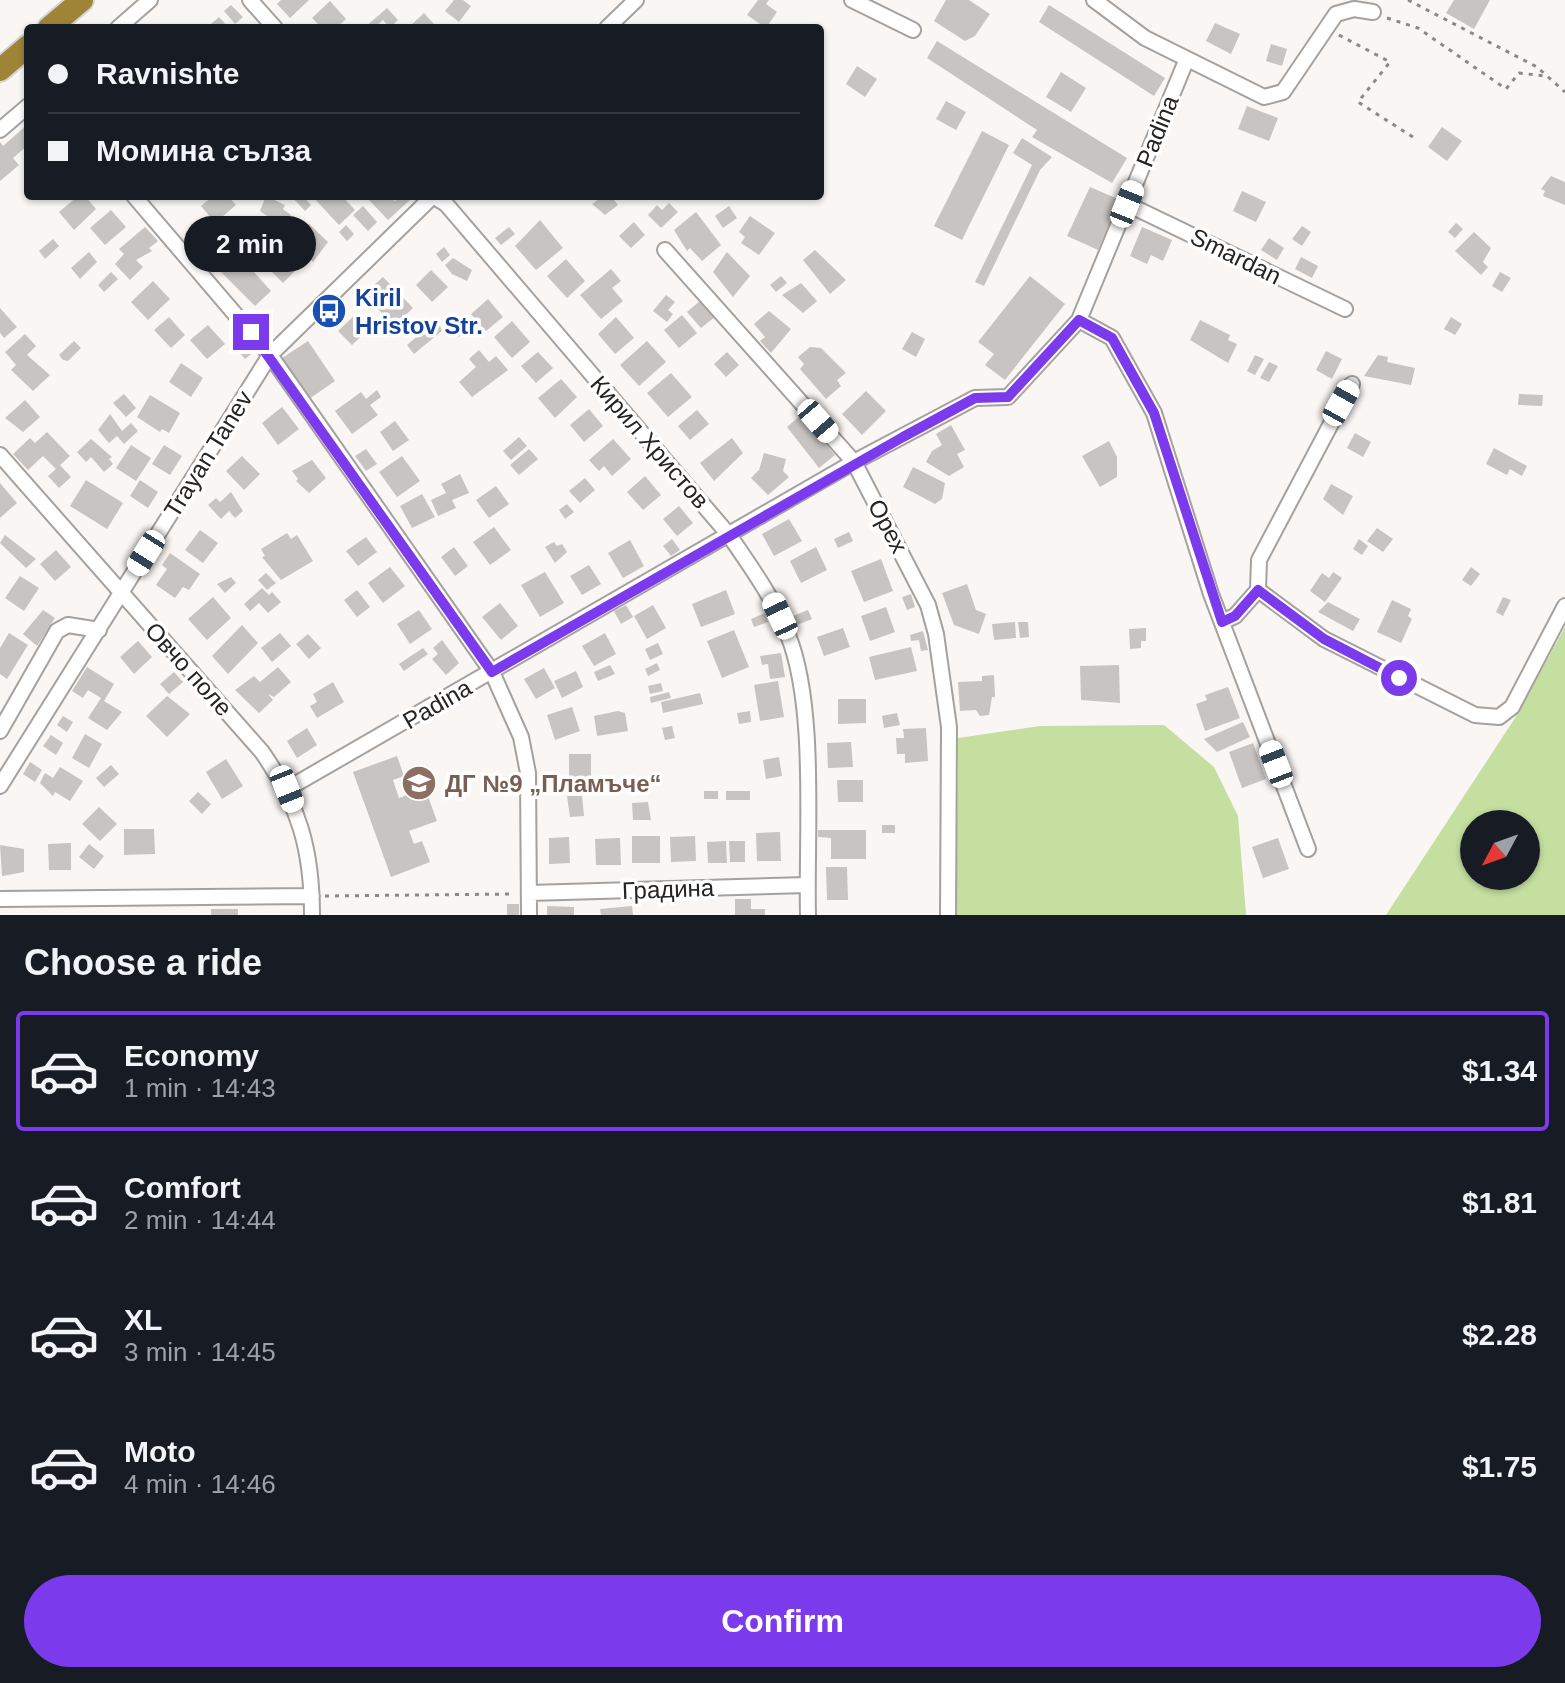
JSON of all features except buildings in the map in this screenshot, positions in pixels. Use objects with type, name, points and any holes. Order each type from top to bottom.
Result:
[{"type":"highway","points":[[54,24],[82,0]]},
{"type":"highway","points":[[0,70],[24,49]]},
{"type":"street","points":[[123,24],[150,0]]},
{"type":"street","points":[[250,0],[271,24]]},
{"type":"street","points":[[611,24],[636,0]]},
{"type":"street","points":[[852,0],[913,30]]},
{"type":"street","points":[[1094,0],[1110,15],[1186,61],[1253,94],[1274,96],[1283,92],[1336,14],[1347,9],[1373,12]]},
{"type":"street","name":"Padina","points":[[287,789],[854,462],[975,398],[1008,397],[1079,320],[1186,61]]},
{"type":"street","points":[[0,130],[24,109]]},
{"type":"street","points":[[137,200],[270,355],[492,672],[521,737],[528,773],[529,915]]},
{"type":"street","name":"Trayan Tanev","points":[[0,786],[270,355],[429,200]]},
{"type":"street","name":"Кирил Христов","points":[[440,200],[729,535],[770,595],[790,637],[805,708],[808,915]]},
{"type":"street","name":"Smardan","points":[[1127,204],[1345,309]]},
{"type":"street","name":"Орех","points":[[665,250],[854,462],[928,605],[936,634],[949,727],[948,915]]},
{"type":"street","points":[[1079,320],[1112,338],[1154,413],[1222,622],[1308,849]]},
{"type":"street","points":[[1222,622],[1235,616],[1258,590],[1259,560],[1352,384]]},
{"type":"street","name":"Овчо поле","points":[[2,461],[262,752],[287,789],[309,859],[312,915]]},
{"type":"street","points":[[1258,590],[1324,639],[1475,715],[1499,717],[1512,707],[1565,606]]},
{"type":"street","points":[[0,731],[57,631],[68,625],[99,630]]},
{"type":"street","name":"Градина","points":[[529,893],[807,885]]},
{"type":"street","points":[[0,899],[312,896]]},
{"type":"path","points":[[1408,0],[1526,61],[1565,92]]},
{"type":"path","points":[[1373,12],[1418,28],[1506,89],[1519,73],[1545,76]]},
{"type":"path","points":[[1325,27],[1390,62],[1358,102],[1416,139]]},
{"type":"path","points":[[312,896],[529,893]]},
{"type":"green space","points":[[1565,627],[1565,915],[1386,915],[1515,718]]},
{"type":"green space","points":[[1164,725],[1214,767],[1238,816],[1246,915],[956,915],[958,738],[1040,726]]},
{"type":"place","name":"Kiril Hristov Str.","points":[[329,311]]},
{"type":"place","name":"ДГ №9 „Пламъче“","points":[[419,783]]},
{"type":"route","points":[[251,332],[492,672],[854,462],[975,398],[1008,397],[1079,320],[1112,338],[1154,413],[1222,622],[1235,616],[1258,590],[1324,639],[1399,678]]}]
